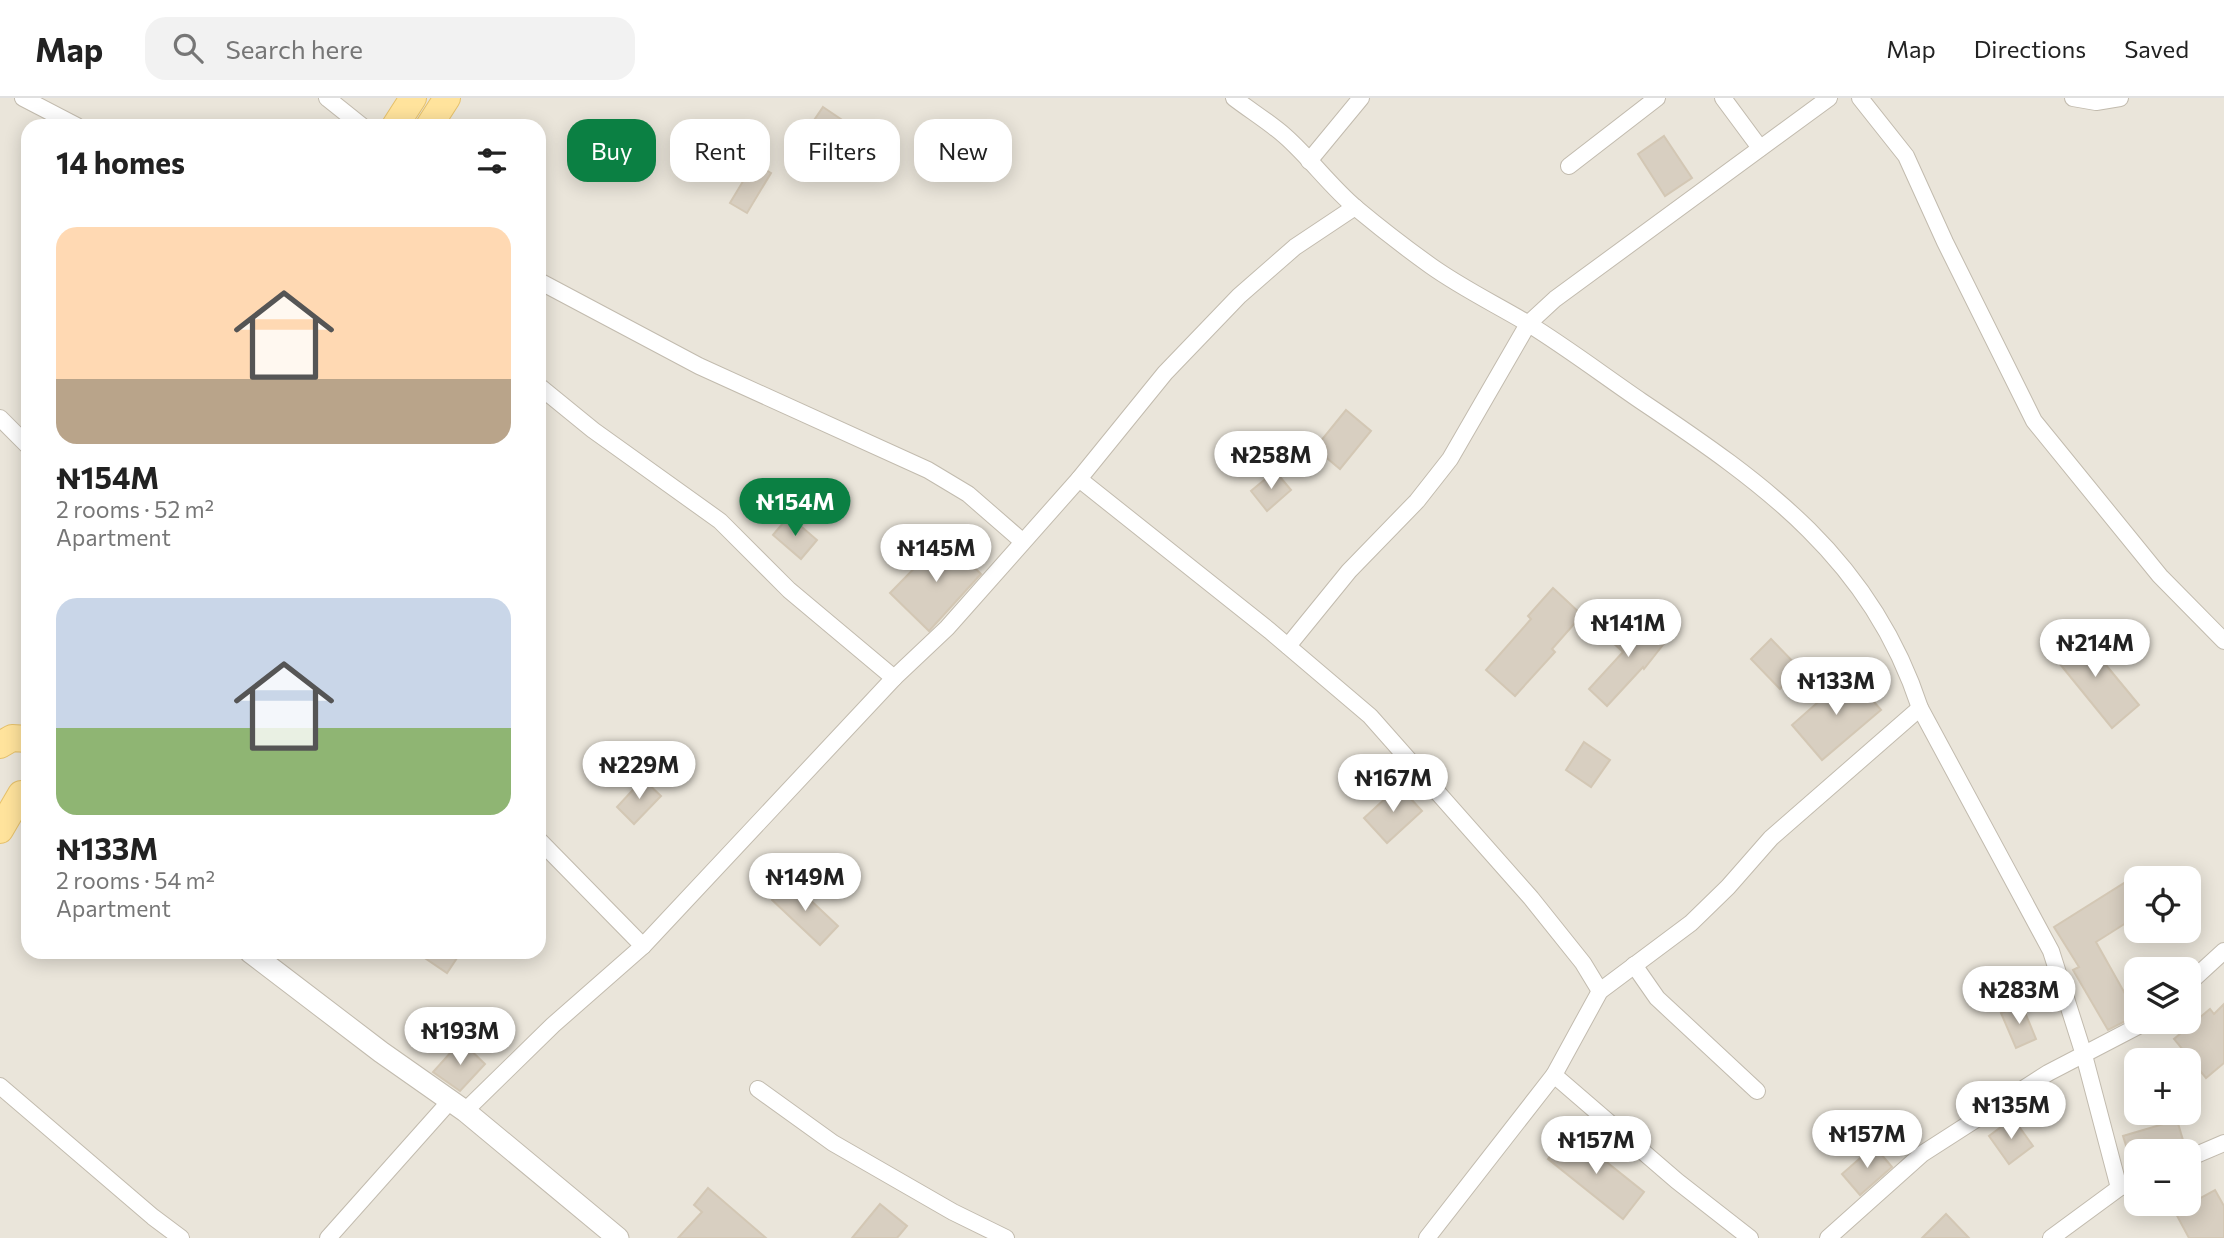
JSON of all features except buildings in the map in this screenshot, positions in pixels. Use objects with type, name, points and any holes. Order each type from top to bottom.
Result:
[{"type":"main road","points":[[400,119],[413,98]]},
{"type":"main road","points":[[434,119],[447,98]]},
{"type":"main road","points":[[0,830],[16,791]]},
{"type":"street","points":[[23,98],[64,119]]},
{"type":"street","points":[[327,98],[353,119]]},
{"type":"street","points":[[1234,98],[1285,136],[1354,207],[1433,267],[1472,293],[1528,324],[1734,466],[1780,502],[1830,550],[1862,592],[1885,629],[1910,679],[1920,708],[2051,951],[2084,1055],[2119,1188]]},
{"type":"street","points":[[1309,161],[1361,98]]},
{"type":"street","points":[[1569,166],[1657,98]]},
{"type":"street","points":[[1723,98],[1760,148]]},
{"type":"street","points":[[1288,646],[1349,571],[1417,501],[1450,459],[1528,324],[1555,299],[1829,98]]},
{"type":"street","points":[[1860,98],[1906,156],[1945,242],[2034,421],[2160,576],[2224,641]]},
{"type":"street","points":[[2073,98],[2096,102],[2120,98]]},
{"type":"street","points":[[328,1238],[457,1106],[643,946],[894,678],[947,628],[1079,479],[1165,373],[1239,296],[1295,247],[1354,207]]},
{"type":"street","points":[[546,285],[699,366],[928,470],[968,494],[1022,541]]},
{"type":"street","points":[[546,392],[593,430],[663,478],[720,522],[789,590],[894,678]]},
{"type":"street","points":[[0,418],[21,439]]},
{"type":"street","points":[[1079,479],[1288,646],[1370,716],[1531,898],[1583,963],[1600,991]]},
{"type":"street","points":[[1427,1238],[1554,1075],[1600,991],[1691,923],[1728,887],[1771,838],[1920,708]]},
{"type":"street","points":[[546,847],[643,946]]},
{"type":"street","points":[[2201,972],[2224,951]]},
{"type":"street","points":[[259,959],[457,1106],[618,1238]]},
{"type":"street","points":[[1634,965],[1657,998],[1757,1091]]},
{"type":"street","points":[[1828,1238],[1922,1154],[2048,1073],[2124,1034]]},
{"type":"street","points":[[1554,1075],[1677,1181],[1750,1238]]},
{"type":"street","points":[[0,1086],[181,1238]]},
{"type":"street","points":[[758,1089],[833,1143],[953,1212],[1006,1238]]},
{"type":"street","points":[[2201,1153],[2224,1143]]},
{"type":"street","points":[[2051,1238],[2124,1186]]},
{"type":"shaded area","points":[[0,98],[2224,98],[2224,1238],[0,1238]]}]
